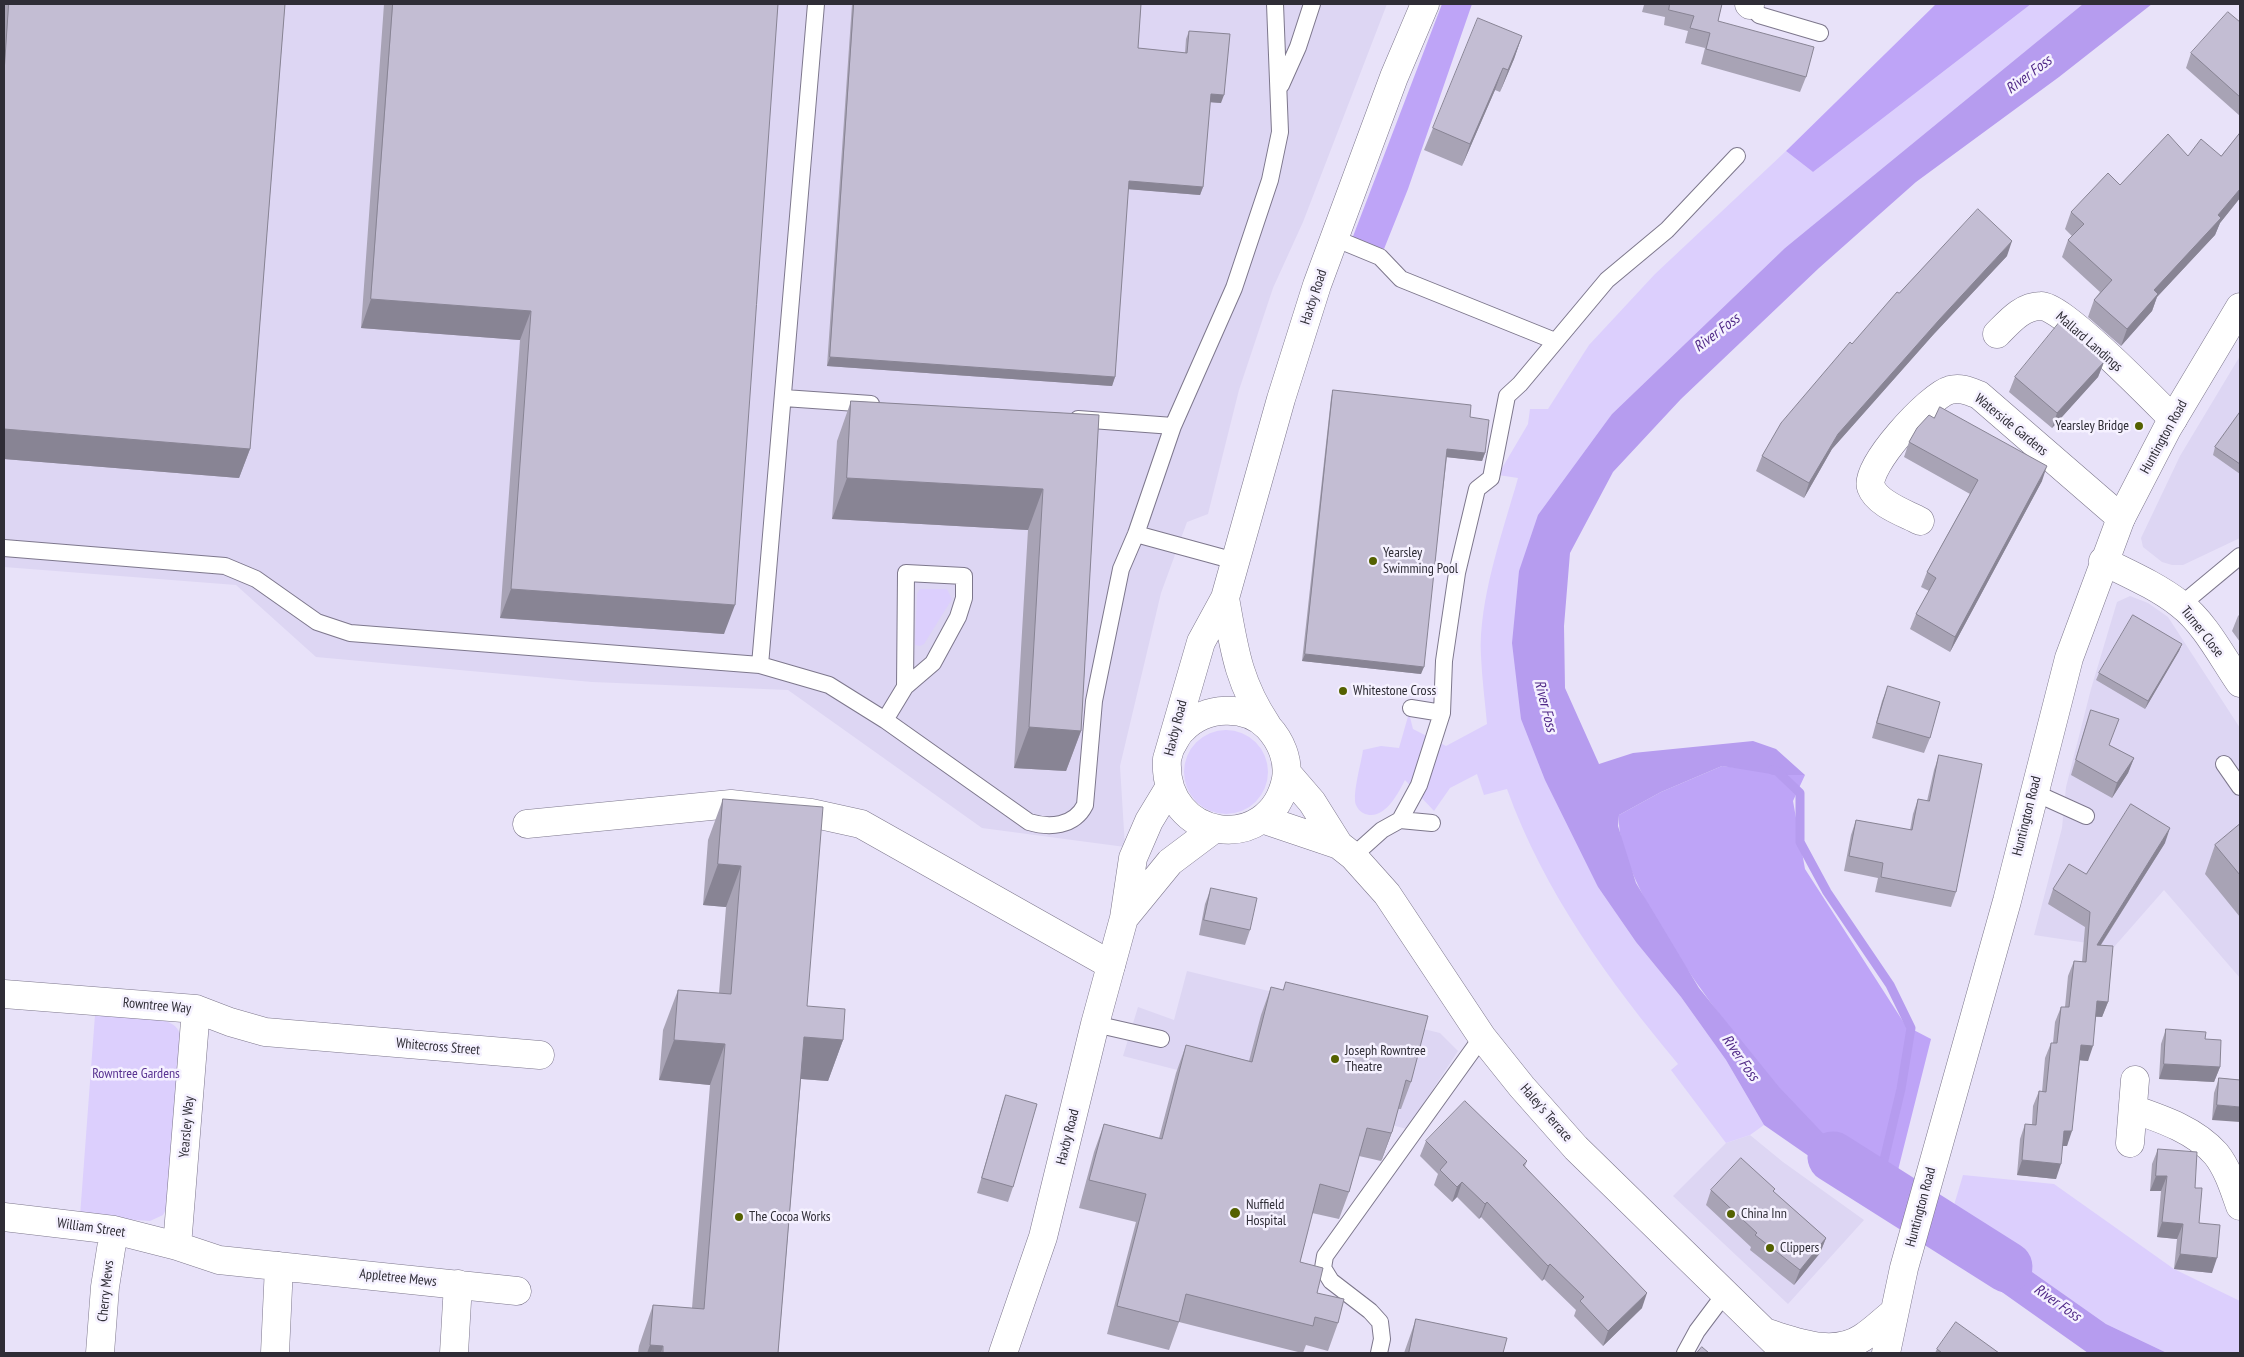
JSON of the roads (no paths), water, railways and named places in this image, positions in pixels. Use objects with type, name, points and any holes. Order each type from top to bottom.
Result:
[{"type":"street","name":"Haxby Road","points":[[1003,1353],[1043,1236],[1095,1024],[1124,918],[1133,858],[1148,821],[1169,788],[1166,773],[1167,759],[1201,642],[1225,598],[1281,400],[1334,238],[1425,4]]},
{"type":"street","name":"Mallard Landings","points":[[1997,334],[2016,316],[2030,308],[2042,305],[2051,309],[2082,332],[2173,419]]},
{"type":"street","name":"Huntington Road","points":[[1886,1353],[1893,1313],[1911,1242],[2007,901],[2033,792],[2069,658],[2103,561],[2121,518],[2173,419],[2240,307]]},
{"type":"street","name":"Waterside Gardens","points":[[1920,521],[1879,498],[1870,487],[1870,476],[1900,434],[1936,396],[1950,390],[1964,389],[1979,395],[2121,518]]},
{"type":"street","name":"Turner Close","points":[[2103,561],[2161,591],[2181,604],[2199,624],[2240,683]]},
{"type":"street","name":"Haxby Road","points":[[1225,598],[1237,663],[1253,704],[1267,725]]},
{"type":"street","points":[[1169,788],[1179,807],[1194,821],[1214,829],[1231,830],[1247,827],[1262,819],[1275,807],[1283,791],[1287,773],[1285,756],[1278,739],[1267,725],[1251,715],[1233,710],[1214,711],[1197,718],[1182,729],[1172,745]]},
{"type":"street","name":"Haley's Terrace","points":[[1287,773],[1312,802],[1346,850],[1387,894],[1482,1037],[1576,1148],[1724,1295],[1786,1353]]},
{"type":"street","points":[[527,824],[731,804],[811,813],[861,824],[1111,965]]},
{"type":"street","name":"Haley's Terrace","points":[[1262,819],[1346,850]]},
{"type":"street","name":"Haxby Road","points":[[1124,918],[1170,862],[1214,829]]},
{"type":"street","name":"Rowntree Way","points":[[4,994],[196,1009],[230,1022],[265,1032],[336,1039]]},
{"type":"street","name":"Yearsley Way","points":[[177,1246],[196,1009]]},
{"type":"street","name":"Whitecross Street","points":[[336,1039],[540,1055]]},
{"type":"street","points":[[2130,1142],[2135,1080]]},
{"type":"street","points":[[2133,1109],[2170,1122],[2193,1136],[2216,1154],[2230,1178],[2240,1206]]},
{"type":"street","name":"William Street","points":[[4,1218],[114,1230],[177,1246]]},
{"type":"street","name":"Cherry Mews","points":[[100,1353],[105,1287],[114,1230]]},
{"type":"street","name":"Appletree Mews","points":[[177,1246],[219,1260],[517,1291]]},
{"type":"street","points":[[275,1353],[279,1266]]},
{"type":"street","points":[[454,1353],[458,1284]]},
{"type":"street","points":[[1764,1332],[1805,1344],[1824,1347],[1841,1346],[1862,1338],[1893,1313]]},
{"type":"lane","points":[[760,664],[816,4]]},
{"type":"lane","points":[[4,548],[226,566],[256,579],[317,622],[350,633],[760,664],[830,685],[885,720],[1029,822],[1055,826],[1076,816],[1085,805],[1094,701],[1121,569],[1136,534],[1173,426],[1234,288],[1270,180],[1280,132],[1275,4]]},
{"type":"lane","points":[[1279,89],[1298,47],[1312,4]]},
{"type":"lane","points":[[1750,4],[1759,15],[1820,33]]},
{"type":"lane","points":[[1346,850],[1400,820],[1418,785],[1442,713],[1444,662],[1458,573],[1477,490],[1491,478],[1507,396],[1520,384],[1607,280],[1666,230],[1737,156]]},
{"type":"lane","points":[[1334,238],[1380,258],[1401,279],[1556,341]]},
{"type":"lane","points":[[784,398],[891,406]]},
{"type":"lane","points":[[1066,418],[1173,426]]},
{"type":"lane","points":[[1136,534],[1236,561]]},
{"type":"lane","points":[[2181,604],[2240,556]]},
{"type":"lane","points":[[885,720],[905,687],[933,663],[958,617],[964,598],[964,576],[906,573],[905,687]]},
{"type":"lane","points":[[1411,708],[1442,713]]},
{"type":"lane","points":[[2224,764],[2240,787]]},
{"type":"lane","points":[[2033,792],[2086,816]]},
{"type":"lane","points":[[1400,820],[1432,823]]},
{"type":"lane","points":[[1095,1024],[1161,1039]]},
{"type":"lane","points":[[1379,1353],[1382,1340],[1380,1322],[1370,1311],[1331,1281],[1323,1268],[1325,1256],[1482,1037]]},
{"type":"lane","points":[[1685,1353],[1697,1331],[1724,1295]]},
{"type":"water","points":[[2083,4],[2152,4],[2059,77],[1916,182],[1819,268],[1681,399],[1613,472],[1570,553],[1564,626],[1565,688],[1599,764],[1633,753],[1753,741],[1776,749],[1805,775],[1777,775],[1722,766],[1661,792],[1619,815],[1618,826],[1636,883],[1699,988],[1779,1087],[1835,1146],[1894,1186],[1888,1211],[1764,1125],[1726,1060],[1681,997],[1636,942],[1598,887],[1545,780],[1521,719],[1512,643],[1519,571],[1538,515],[1612,414],[1785,248]]},
{"type":"water","points":[[1951,1215],[2106,1324],[2167,1353],[2088,1353],[1941,1249]]},
{"type":"waterway","points":[[1772,770],[1777,771],[1800,793],[1800,842],[1827,892],[1890,985],[1911,1028],[1901,1089],[1878,1185]]},
{"type":"waterway","name":"River Foss","points":[[1833,1157],[2007,1267]]},
{"type":"place","name":"Yearsley Bridge","points":[[2139,426]]},
{"type":"place","name":"Yearsley Swimming Pool","points":[[1373,561]]},
{"type":"place","name":"Whitestone Cross","points":[[1343,691]]},
{"type":"place","name":"Joseph Rowntree Theatre","points":[[1335,1059]]},
{"type":"place","name":"Nuffield Hospital","points":[[1235,1213]]},
{"type":"place","name":"China Inn","points":[[1731,1214]]},
{"type":"place","name":"The Cocoa Works","points":[[739,1217]]},
{"type":"place","name":"Clippers","points":[[1770,1248]]},
{"type":"park label","name":"Rowntree Gardens","points":[[136,1074]]}]
